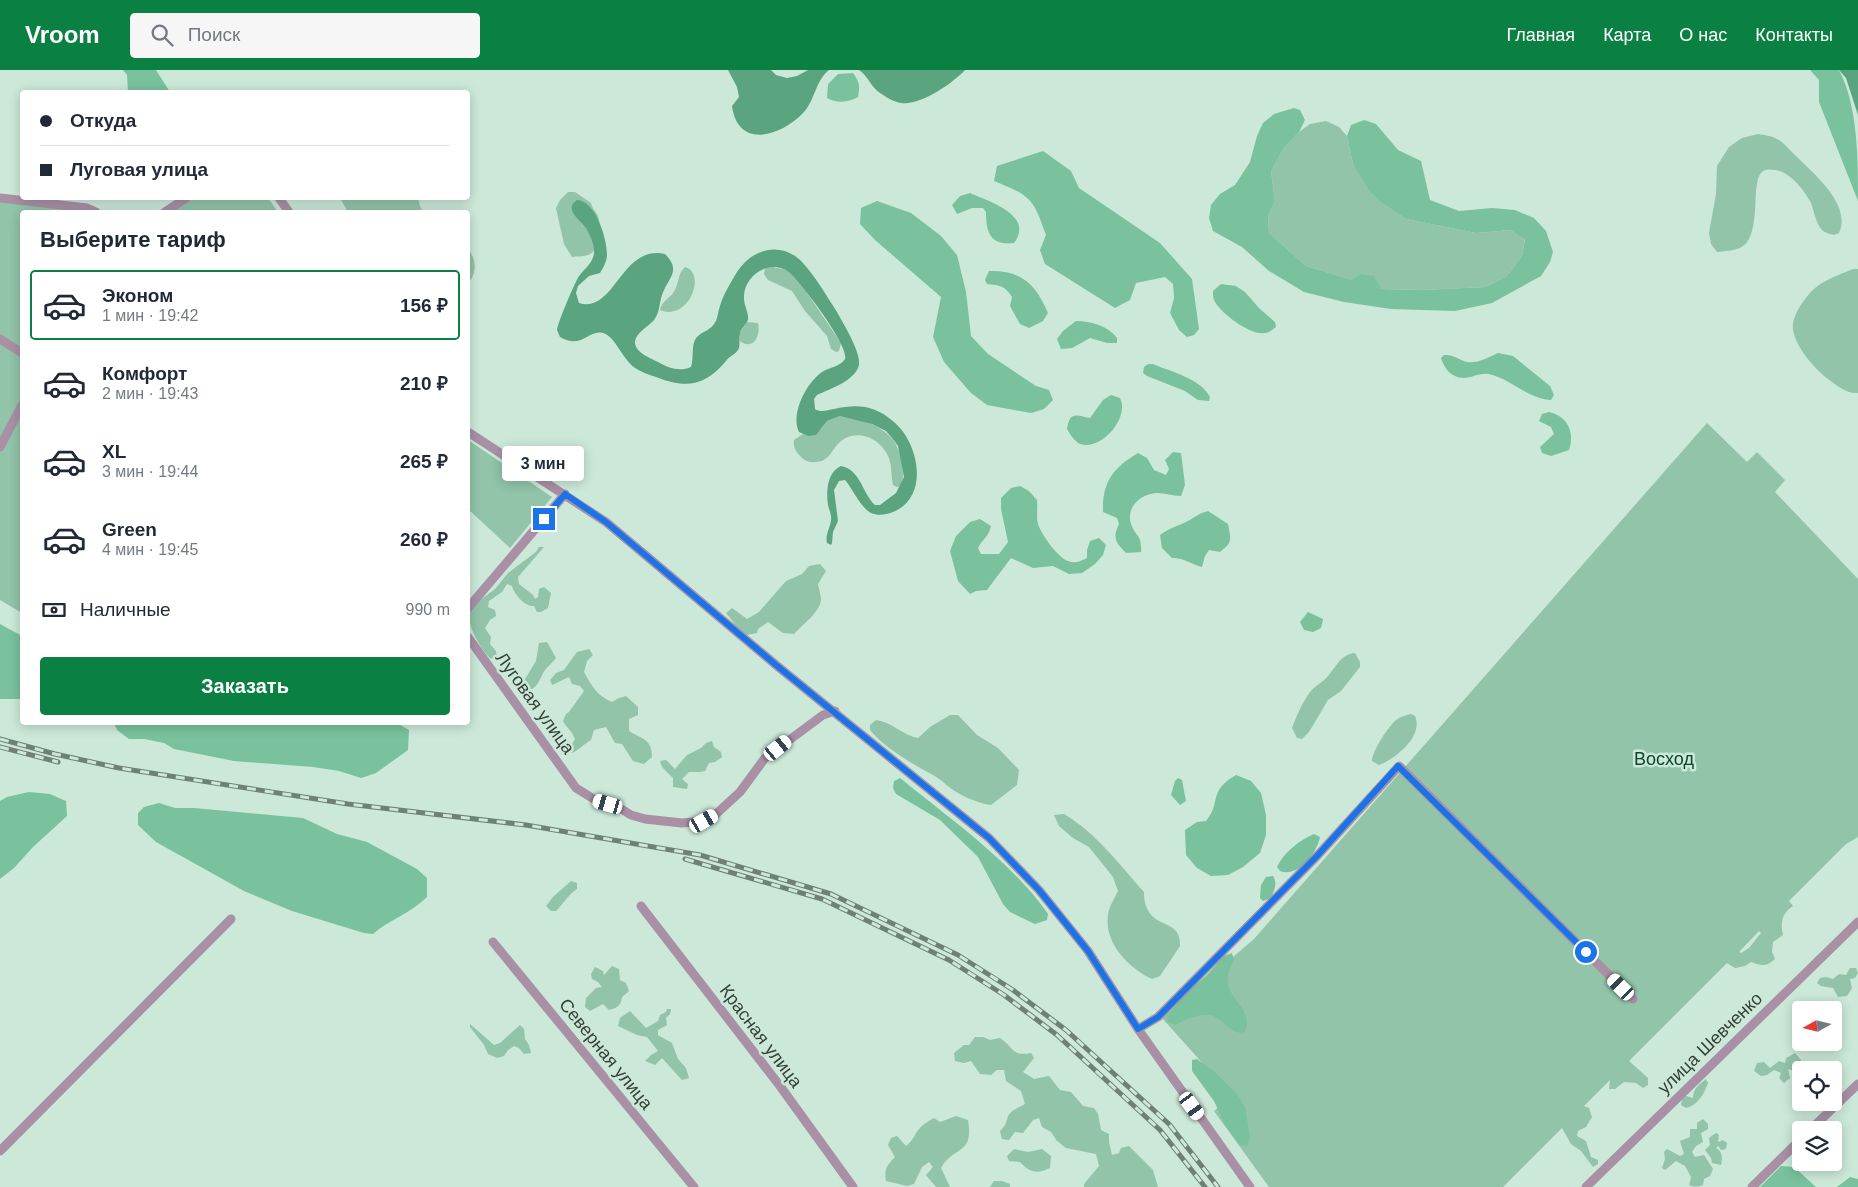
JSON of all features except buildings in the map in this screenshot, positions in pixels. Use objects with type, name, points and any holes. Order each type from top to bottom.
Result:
[{"type":"street","points":[[0,198],[92,210]]},
{"type":"street","points":[[168,210],[183,200]]},
{"type":"street","points":[[0,339],[20,352]]},
{"type":"street","points":[[0,447],[20,409]]},
{"type":"street","points":[[470,433],[606,522],[776,665],[989,838],[1039,890],[1088,951],[1138,1029],[1250,1187]]},
{"type":"street","points":[[470,606],[565,494]]},
{"type":"street","name":"Луговая улица","points":[[470,640],[576,788],[597,801],[618,807],[631,815],[645,819],[682,823],[704,821],[716,814],[740,792],[765,758],[823,715],[835,711]]},
{"type":"street","points":[[1138,1029],[1158,1017],[1317,856],[1398,766],[1632,998]]},
{"type":"street","name":"Красная улица","points":[[641,906],[780,1086],[853,1187]]},
{"type":"street","points":[[0,1151],[231,919]]},
{"type":"street","name":"улица Шевченко","points":[[1586,1187],[1858,922]]},
{"type":"street","name":"Северная улица","points":[[493,942],[694,1187]]},
{"type":"street","points":[[1819,1121],[1858,1084]]},
{"type":"street","points":[[1752,1187],[1792,1148]]},
{"type":"green space","points":[[1326,121],[1339,127],[1347,136],[1353,164],[1383,204],[1406,219],[1476,233],[1511,230],[1525,238],[1522,256],[1506,277],[1485,287],[1423,290],[1381,289],[1306,266],[1269,233],[1268,216],[1275,201],[1271,171],[1284,148],[1299,132],[1310,124]]},
{"type":"green space","points":[[1758,134],[1780,140],[1821,181],[1836,201],[1840,212],[1842,222],[1839,233],[1834,235],[1820,228],[1811,203],[1791,178],[1781,171],[1766,170],[1761,173],[1758,179],[1753,229],[1747,242],[1737,249],[1717,252],[1711,244],[1709,233],[1716,194],[1717,166],[1729,147],[1742,138]]},
{"type":"green space","points":[[568,192],[575,192],[591,203],[598,216],[600,232],[598,244],[586,256],[572,257],[564,244],[556,208],[560,200]]},
{"type":"green space","points":[[186,200],[269,200],[277,210],[168,210]]},
{"type":"green space","points":[[341,200],[418,200],[422,210],[347,210]]},
{"type":"green space","points":[[0,201],[69,210],[20,210],[20,348],[0,336]]},
{"type":"green space","points":[[470,252],[475,266],[470,280]]},
{"type":"green space","points":[[685,267],[691,271],[694,278],[692,295],[679,309],[670,312],[660,310],[662,304],[675,290]]},
{"type":"green space","points":[[773,267],[787,270],[799,281],[841,343],[839,351],[836,352],[831,349],[827,336],[805,311],[792,291],[768,280],[764,274],[765,268]]},
{"type":"green space","points":[[1853,269],[1858,269],[1858,393],[1842,389],[1817,370],[1802,351],[1793,330],[1798,310],[1814,289],[1830,279]]},
{"type":"green space","points":[[747,322],[758,323],[759,328],[755,341],[745,344],[740,341],[740,332]]},
{"type":"green space","points":[[0,343],[20,355],[20,406],[0,442]]},
{"type":"green space","points":[[20,416],[20,612],[0,600],[0,452]]},
{"type":"green space","points":[[840,416],[871,424],[888,435],[899,451],[903,472],[901,486],[893,485],[890,461],[885,451],[869,438],[862,436],[848,437],[841,441],[824,460],[820,461],[808,461],[799,455],[794,447],[794,440],[803,434],[808,436],[821,429],[827,421]]},
{"type":"green space","name":"Восход","points":[[1707,423],[1747,462],[1757,452],[1785,480],[1775,492],[1858,579],[1858,837],[1846,844],[1789,901],[1793,906],[1786,912],[1783,919],[1783,935],[1773,942],[1772,952],[1775,959],[1766,965],[1751,962],[1745,966],[1735,968],[1727,963],[1629,1061],[1648,1078],[1648,1085],[1643,1088],[1636,1083],[1624,1082],[1615,1089],[1609,1089],[1610,1080],[1584,1106],[1589,1108],[1592,1117],[1586,1127],[1578,1131],[1577,1136],[1586,1141],[1591,1157],[1598,1160],[1598,1164],[1593,1167],[1581,1151],[1571,1144],[1562,1128],[1503,1187],[1269,1187],[1214,1111],[1232,1096],[1162,1018],[1254,939]],"holes":[[[1759,931],[1761,933],[1749,948],[1741,953],[1739,952]]]},
{"type":"green space","points":[[470,441],[552,497],[510,548],[470,511]]},
{"type":"green space","points":[[539,547],[544,547],[518,577],[519,584],[533,595],[535,599],[538,597],[539,589],[544,587],[551,593],[548,608],[537,612],[534,606],[524,602],[517,596],[512,586],[507,584],[502,592],[489,601],[488,607],[495,610],[496,616],[490,620],[485,628],[491,637],[490,644],[496,651],[497,656],[491,659],[476,638],[470,622],[470,611],[475,604],[495,589],[508,573],[536,552]]},
{"type":"green space","points":[[820,564],[826,571],[818,584],[821,598],[820,605],[814,614],[794,634],[783,633],[768,622],[758,629],[757,633],[747,635],[738,628],[726,613],[732,608],[747,619],[759,612],[786,581],[802,574],[809,566]]},
{"type":"green space","points":[[547,642],[556,658],[545,670],[537,685],[528,691],[521,686],[536,661],[539,643]]},
{"type":"green space","points":[[589,649],[593,655],[587,661],[584,672],[595,690],[602,697],[612,702],[626,696],[638,707],[638,715],[629,719],[629,731],[645,740],[650,746],[652,757],[644,764],[633,761],[622,744],[615,743],[606,727],[594,730],[591,740],[577,750],[572,753],[568,751],[575,739],[563,721],[566,714],[584,691],[580,686],[572,684],[569,677],[552,685],[550,680],[556,673],[564,670],[577,652]]},
{"type":"green space","points":[[1355,653],[1360,662],[1360,667],[1341,691],[1328,700],[1309,732],[1302,739],[1297,738],[1292,728],[1307,696],[1326,678],[1342,658]]},
{"type":"green space","points":[[1411,714],[1415,716],[1417,724],[1412,739],[1400,752],[1386,762],[1379,765],[1372,761],[1378,744],[1391,725],[1400,717]]},
{"type":"green space","points":[[950,715],[958,715],[977,735],[998,748],[1019,770],[1017,785],[991,805],[974,800],[955,791],[891,749],[870,730],[870,725],[876,720],[882,721],[918,738],[930,727]]},
{"type":"green space","points":[[712,741],[714,747],[721,752],[722,757],[715,762],[709,763],[705,771],[689,772],[682,779],[688,784],[687,789],[673,787],[673,778],[662,767],[660,761],[666,760],[675,769],[687,755]]},
{"type":"green space","points":[[1064,814],[1097,840],[1144,892],[1147,907],[1153,917],[1177,932],[1180,946],[1160,976],[1152,979],[1143,974],[1125,960],[1112,942],[1109,932],[1109,910],[1118,891],[1113,877],[1089,847],[1073,838],[1059,826],[1054,815]]},
{"type":"green space","points":[[571,881],[577,883],[577,889],[556,911],[551,911],[546,906]]},
{"type":"green space","points":[[612,966],[619,969],[620,980],[626,983],[629,991],[622,997],[620,1004],[615,1008],[609,1010],[603,1004],[590,1011],[585,1007],[586,998],[596,988],[602,987],[592,979],[591,974],[595,967],[603,971],[604,975]]},
{"type":"green space","points":[[1850,968],[1856,968],[1858,973],[1855,978],[1850,979],[1852,988],[1847,996],[1838,997],[1833,988],[1821,986],[1817,983],[1820,978],[1833,979],[1839,974],[1846,975]]},
{"type":"green space","points":[[667,1009],[671,1009],[670,1014],[666,1018],[667,1025],[658,1030],[658,1035],[672,1043],[678,1059],[686,1068],[689,1078],[682,1080],[662,1058],[655,1065],[645,1061],[658,1051],[647,1037],[637,1035],[618,1026],[620,1018],[630,1011],[646,1028],[658,1021],[660,1015],[666,1012]]},
{"type":"green space","points":[[470,1024],[494,1045],[500,1043],[520,1025],[524,1029],[525,1039],[531,1053],[524,1054],[519,1048],[514,1046],[504,1056],[497,1058],[488,1054],[484,1045],[470,1027]]},
{"type":"green space","points":[[975,1037],[983,1037],[990,1040],[1000,1038],[1016,1052],[1031,1053],[1034,1058],[1023,1072],[1034,1079],[1049,1076],[1060,1090],[1071,1092],[1083,1106],[1094,1108],[1098,1114],[1101,1130],[1109,1134],[1112,1155],[1119,1153],[1121,1148],[1129,1146],[1153,1170],[1158,1187],[1084,1187],[1084,1184],[1099,1166],[1096,1154],[1066,1148],[1057,1141],[1051,1132],[1042,1127],[1039,1118],[1033,1120],[1023,1133],[1015,1132],[1009,1140],[1002,1139],[1000,1131],[1005,1125],[1009,1114],[1025,1104],[1021,1091],[1006,1081],[1004,1070],[997,1070],[991,1075],[980,1074],[971,1061],[964,1063],[955,1061],[954,1053],[964,1045],[969,1045]]},
{"type":"green space","points":[[1795,1053],[1801,1061],[1792,1061],[1792,1070],[1788,1069],[1790,1078],[1784,1083],[1779,1078],[1781,1073],[1774,1070],[1767,1075],[1761,1076],[1754,1071],[1757,1063],[1764,1062],[1770,1068],[1779,1061],[1785,1063],[1786,1058]]},
{"type":"green space","points":[[1706,1079],[1708,1083],[1697,1102],[1686,1108],[1681,1105],[1682,1099],[1686,1096],[1693,1098],[1695,1089]]},
{"type":"green space","points":[[956,1116],[968,1120],[969,1131],[966,1145],[946,1161],[941,1168],[950,1187],[936,1187],[926,1175],[933,1167],[929,1162],[922,1167],[914,1184],[907,1186],[886,1181],[885,1173],[890,1162],[895,1157],[888,1145],[891,1138],[897,1136],[906,1146],[917,1131],[930,1120],[934,1118],[940,1122]]},
{"type":"green space","points":[[1703,1119],[1708,1124],[1708,1129],[1701,1133],[1703,1142],[1696,1146],[1692,1152],[1695,1157],[1704,1155],[1713,1169],[1710,1176],[1704,1179],[1703,1185],[1694,1186],[1689,1185],[1691,1177],[1685,1166],[1676,1161],[1665,1170],[1662,1168],[1665,1159],[1664,1152],[1667,1149],[1680,1156],[1684,1154],[1680,1141],[1690,1137],[1690,1129],[1697,1129],[1697,1123]]},
{"type":"green space","points":[[1716,1133],[1719,1135],[1718,1142],[1723,1140],[1727,1143],[1726,1149],[1721,1150],[1718,1146],[1716,1148],[1720,1151],[1721,1165],[1712,1163],[1705,1150],[1710,1145],[1709,1138]]},
{"type":"green space","points":[[1014,1149],[1028,1152],[1042,1149],[1051,1156],[1050,1168],[1037,1172],[1030,1170],[1020,1162],[1009,1161],[1007,1156]]},
{"type":"green space","points":[[994,1181],[1010,1184],[1010,1187],[990,1187]]},
{"type":"shaded area","points":[[123,70],[156,70],[169,90],[128,90],[127,75]]},
{"type":"shaded area","points":[[728,70],[771,70],[776,75],[787,78],[797,76],[808,70],[829,70],[824,75],[803,113],[783,128],[762,135],[751,134],[743,129],[736,120],[732,106],[739,97],[737,87]]},
{"type":"shaded area","points":[[859,70],[965,70],[953,81],[936,92],[917,101],[901,103],[880,93]]},
{"type":"shaded area","points":[[1810,70],[1839,70],[1845,84],[1856,133],[1858,201],[1819,102],[1819,80]]},
{"type":"shaded area","points":[[1839,70],[1858,70],[1858,115],[1846,78]]},
{"type":"shaded area","points":[[853,73],[859,85],[858,97],[842,102],[827,98],[828,84],[838,74]]},
{"type":"shaded area","points":[[1294,108],[1300,110],[1305,120],[1299,132],[1284,148],[1271,171],[1275,201],[1268,216],[1269,233],[1306,266],[1352,280],[1360,274],[1374,276],[1381,289],[1423,290],[1485,287],[1506,277],[1522,256],[1525,239],[1511,230],[1476,233],[1406,219],[1383,204],[1369,190],[1353,164],[1347,136],[1351,125],[1364,120],[1376,124],[1398,150],[1421,161],[1430,200],[1459,211],[1492,208],[1515,210],[1534,218],[1546,231],[1553,252],[1550,262],[1541,276],[1492,303],[1455,311],[1391,309],[1344,302],[1304,292],[1269,271],[1242,247],[1213,231],[1209,218],[1211,205],[1220,194],[1235,185],[1250,162],[1257,136],[1263,123],[1274,114]]},
{"type":"shaded area","points":[[1043,151],[1071,171],[1079,188],[1160,243],[1192,279],[1199,329],[1194,335],[1187,337],[1179,330],[1170,313],[1174,298],[1173,284],[1165,277],[1136,283],[1130,300],[1115,308],[1045,264],[1040,250],[1046,235],[1034,206],[1023,195],[994,181],[997,166]]},
{"type":"shaded area","points":[[970,193],[1007,210],[1014,217],[1019,224],[1019,233],[1014,243],[1000,242],[991,236],[987,226],[986,212],[983,208],[972,208],[957,214],[952,205],[960,196]]},
{"type":"shaded area","points":[[577,200],[584,202],[595,214],[603,231],[607,255],[606,262],[600,273],[589,276],[578,286],[576,293],[579,303],[591,304],[601,299],[628,268],[638,259],[650,254],[665,254],[673,265],[672,275],[662,295],[657,314],[654,320],[639,333],[635,343],[638,350],[644,355],[670,368],[683,369],[691,367],[696,338],[714,325],[725,293],[743,264],[759,253],[776,249],[794,255],[802,262],[837,312],[851,338],[859,359],[857,371],[853,376],[817,395],[814,399],[815,409],[822,411],[858,406],[866,407],[887,416],[903,431],[910,443],[917,469],[912,495],[905,505],[887,514],[871,513],[863,507],[845,480],[839,481],[834,490],[838,521],[833,532],[831,545],[827,543],[831,514],[827,494],[830,478],[836,469],[841,466],[853,472],[875,505],[880,505],[896,493],[904,477],[898,446],[886,431],[872,424],[840,416],[827,421],[816,435],[808,436],[799,432],[797,425],[798,408],[806,391],[822,372],[838,365],[845,359],[845,352],[833,329],[814,302],[797,280],[784,269],[768,268],[754,275],[748,282],[744,298],[748,320],[741,331],[738,350],[710,376],[694,383],[686,384],[667,381],[640,371],[627,360],[611,339],[603,333],[593,334],[574,341],[560,337],[557,330],[566,303],[579,276],[590,263],[594,254],[593,244],[586,228],[572,211],[573,203]]},
{"type":"shaded area","points":[[877,201],[911,213],[941,236],[957,255],[966,292],[971,336],[988,354],[1036,386],[1049,390],[1053,400],[1044,409],[1031,413],[987,405],[971,393],[944,362],[933,337],[941,297],[875,240],[860,224],[861,208]]},
{"type":"shaded area","points":[[989,271],[1001,271],[1019,276],[1033,287],[1048,313],[1043,321],[1029,328],[1020,324],[1010,306],[1012,297],[1007,290],[987,284],[985,280]]},
{"type":"shaded area","points":[[1221,284],[1236,286],[1245,292],[1275,322],[1276,327],[1268,332],[1259,333],[1245,328],[1230,318],[1214,300],[1213,291]]},
{"type":"shaded area","points":[[1076,321],[1093,323],[1104,327],[1117,338],[1117,343],[1107,343],[1090,338],[1072,348],[1061,349],[1057,339],[1063,331]]},
{"type":"shaded area","points":[[1498,353],[1513,356],[1550,386],[1554,395],[1551,400],[1527,393],[1505,380],[1489,374],[1460,378],[1450,373],[1441,358],[1447,355],[1464,361],[1475,362]]},
{"type":"shaded area","points":[[1148,364],[1153,364],[1192,380],[1205,390],[1210,397],[1209,401],[1198,400],[1185,391],[1147,376],[1143,373],[1144,367]]},
{"type":"shaded area","points":[[1111,395],[1120,398],[1122,406],[1121,415],[1112,431],[1097,443],[1088,445],[1078,443],[1067,429],[1070,419],[1077,415],[1090,418],[1103,400]]},
{"type":"shaded area","points":[[1549,412],[1556,414],[1565,421],[1571,437],[1569,450],[1551,456],[1542,453],[1540,447],[1554,434],[1551,427],[1539,421],[1542,414]]},
{"type":"shaded area","points":[[1173,452],[1181,453],[1185,485],[1181,496],[1157,493],[1145,496],[1136,502],[1130,518],[1131,524],[1140,539],[1141,552],[1126,553],[1116,540],[1119,524],[1117,518],[1103,512],[1103,501],[1107,484],[1122,464],[1138,453],[1147,458],[1154,470],[1166,475],[1169,469],[1165,460]]},
{"type":"shaded area","points":[[1020,486],[1029,491],[1037,500],[1037,521],[1040,528],[1050,545],[1064,559],[1076,562],[1087,558],[1090,541],[1099,538],[1106,545],[1103,555],[1095,564],[1082,573],[1069,574],[1053,566],[1033,568],[1011,558],[987,590],[976,591],[970,594],[958,581],[950,551],[956,536],[970,522],[980,519],[991,526],[989,533],[978,548],[981,554],[999,554],[1008,542],[1001,509],[1001,498],[1011,488]]},
{"type":"shaded area","points":[[1208,511],[1228,524],[1230,540],[1227,546],[1220,552],[1209,550],[1202,567],[1172,558],[1162,548],[1160,535]]},
{"type":"shaded area","points":[[1308,612],[1323,619],[1321,628],[1313,632],[1304,630],[1300,622]]},
{"type":"shaded area","points":[[0,624],[20,635],[20,699],[0,699]]},
{"type":"shaded area","points":[[115,725],[400,725],[409,730],[408,750],[376,773],[361,778],[339,771],[313,767],[234,761],[174,749],[164,743],[144,739],[129,739],[117,730]]},
{"type":"shaded area","points":[[1236,775],[1251,781],[1261,793],[1266,815],[1266,835],[1260,853],[1243,867],[1228,875],[1211,876],[1197,868],[1186,855],[1185,830],[1197,822],[1206,821],[1211,814],[1221,787]]},
{"type":"shaded area","points":[[900,778],[998,858],[1033,895],[1048,914],[1047,920],[1035,924],[1010,912],[1003,904],[978,857],[940,820],[896,794],[893,788],[894,781]]},
{"type":"shaded area","points":[[1178,778],[1182,780],[1186,801],[1180,805],[1171,795],[1175,781]]},
{"type":"shaded area","points":[[29,792],[50,794],[66,801],[67,816],[33,847],[14,868],[0,879],[0,801],[7,797]]},
{"type":"shaded area","points":[[159,803],[175,808],[303,818],[337,834],[367,842],[417,869],[427,878],[427,897],[414,908],[373,934],[292,911],[244,891],[156,842],[138,825],[138,813],[144,807]]},
{"type":"shaded area","points":[[1314,834],[1320,837],[1315,850],[1306,863],[1293,871],[1280,871],[1277,867],[1288,852],[1298,843]]},
{"type":"shaded area","points":[[1273,876],[1275,884],[1271,898],[1263,901],[1260,898],[1261,885],[1266,877]]},
{"type":"shaded area","points":[[1232,953],[1234,960],[1229,973],[1228,983],[1231,992],[1245,1013],[1247,1022],[1245,1032],[1235,1031],[1210,1015],[1197,1016],[1175,1025],[1168,1022],[1167,1016],[1186,993],[1207,975],[1224,956]]},
{"type":"shaded area","points":[[1197,1059],[1216,1073],[1237,1094],[1245,1107],[1250,1137],[1247,1146],[1240,1145],[1225,1125],[1214,1101],[1192,1071],[1192,1060]]},
{"type":"shaded area","points":[[1781,1166],[1792,1167],[1792,1171],[1798,1171],[1816,1187],[1760,1187]]},
{"type":"shaded area","points":[[1850,1177],[1858,1179],[1858,1187],[1837,1187]]},
{"type":"railway","points":[[0,739],[55,754],[119,768],[348,804],[526,825],[700,855],[831,894],[958,955],[1013,990],[1066,1030],[1169,1124],[1218,1187]]},
{"type":"railway","points":[[0,747],[58,762]]},
{"type":"railway","points":[[685,859],[822,899],[949,960],[1004,995],[1057,1035],[1160,1130],[1205,1187]]},
{"type":"route","points":[[544,519],[565,494],[606,522],[776,665],[989,838],[1039,890],[1088,951],[1138,1029],[1158,1017],[1317,856],[1398,766],[1586,952]]}]
